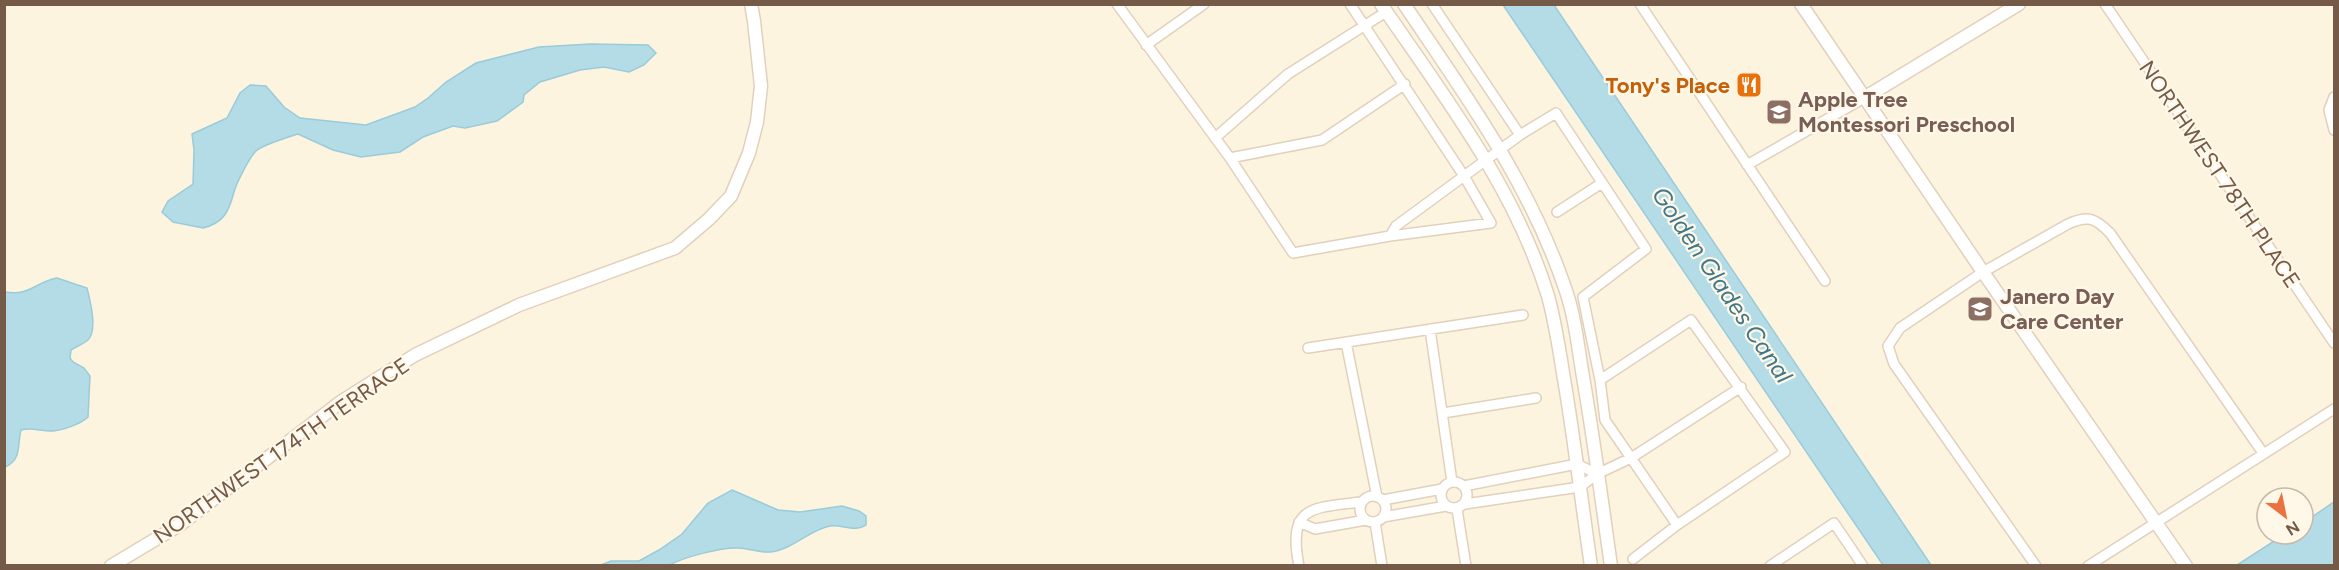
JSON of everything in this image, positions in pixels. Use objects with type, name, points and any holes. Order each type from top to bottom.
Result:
[{"type":"street","name":"NORTHWEST 174TH TERRACE","points":[[111,566],[181,524],[342,401],[415,355],[519,305],[675,248],[709,219],[731,196],[749,153],[757,122],[761,86],[751,4]]},
{"type":"street","points":[[1117,4],[1230,158],[1293,253],[1390,236],[1491,223],[1405,84],[1350,4]]},
{"type":"street","points":[[1146,45],[1204,4]]},
{"type":"street","points":[[1404,4],[1502,150],[1541,224],[1566,290],[1575,326],[1611,566]]},
{"type":"street","points":[[1432,4],[1520,135]]},
{"type":"street","points":[[1640,4],[1825,281]]},
{"type":"street","points":[[1801,4],[2186,566]]},
{"type":"street","points":[[1747,165],[1864,98],[2019,4]]},
{"type":"street","name":"NORTHWEST 78TH PLACE","points":[[2105,4],[2334,343]]},
{"type":"street","points":[[1215,138],[1288,74],[1365,27],[1384,8],[1486,161],[1523,231],[1548,295],[1556,330],[1591,566]]},
{"type":"street","points":[[1230,158],[1322,140],[1405,84]]},
{"type":"street","points":[[2334,97],[2329,110],[2334,130]]},
{"type":"street","points":[[1390,236],[1396,226],[1520,135],[1556,113],[1646,249],[1583,297],[1600,380],[1605,420],[1677,525]]},
{"type":"street","points":[[1557,212],[1602,183]]},
{"type":"street","points":[[2036,566],[1894,364],[1888,346],[1900,328],[1983,272],[2068,224],[2079,219],[2090,219],[2098,222],[2110,233],[2263,453]]},
{"type":"street","points":[[1308,348],[1523,315]]},
{"type":"street","points":[[1600,380],[1691,320],[1741,387],[1785,452],[1677,525],[1633,559]]},
{"type":"street","points":[[1430,329],[1452,482]]},
{"type":"street","points":[[1346,342],[1380,499],[1386,509],[1374,520]]},
{"type":"street","points":[[1299,522],[1315,529],[1446,506],[1461,506],[1580,487],[1597,474],[1631,458],[1741,387]]},
{"type":"street","points":[[1443,413],[1536,398]]},
{"type":"street","points":[[2088,566],[2334,409]]},
{"type":"street","points":[[1452,482],[1464,486],[1577,465],[1597,474]]},
{"type":"street","points":[[1299,566],[1295,534],[1299,522],[1314,508],[1361,502],[1368,497],[1380,499],[1442,489],[1452,482]]},
{"type":"street","points":[[1464,486],[1468,493],[1461,506],[1466,566]]},
{"type":"street","points":[[1442,489],[1441,498],[1446,506]]},
{"type":"street","points":[[1361,502],[1359,509],[1361,515],[1374,520]]},
{"type":"street","points":[[1374,520],[1382,566]]},
{"type":"street","points":[[1770,566],[1834,523],[1863,566]]},
{"type":"water","name":"Golden Glades Canal","points":[[1503,5],[1554,5],[1931,565],[1883,565]]},
{"type":"water","points":[[590,44],[648,45],[656,53],[644,65],[629,72],[604,67],[580,70],[540,82],[524,95],[523,102],[497,121],[465,128],[453,126],[423,137],[400,152],[361,157],[333,150],[298,134],[256,151],[240,177],[228,210],[216,223],[203,228],[173,222],[162,212],[168,201],[193,184],[192,134],[227,118],[240,93],[250,85],[266,86],[284,107],[300,118],[366,125],[415,107],[446,82],[476,63],[539,47]]},
{"type":"water","points":[[57,278],[87,288],[90,300],[93,322],[91,335],[88,340],[71,350],[70,358],[84,368],[90,376],[88,417],[76,425],[60,430],[21,430],[18,452],[14,460],[5,467],[5,292],[21,292]]},
{"type":"water","points":[[732,490],[778,510],[800,512],[842,506],[859,511],[866,516],[866,525],[857,528],[830,526],[822,528],[786,548],[770,552],[731,548],[703,553],[670,565],[601,565],[611,561],[639,561],[659,550],[682,534],[708,503]]},
{"type":"water","points":[[2334,502],[2334,565],[2237,565],[2266,546],[2315,546],[2315,515]]},
{"type":"place","name":"Tony's Place","points":[[1749,85]]},
{"type":"place","name":"Apple Tree Montessori Preschool","points":[[1779,112]]},
{"type":"place","name":"Janero Day Care Center","points":[[1980,309]]}]
